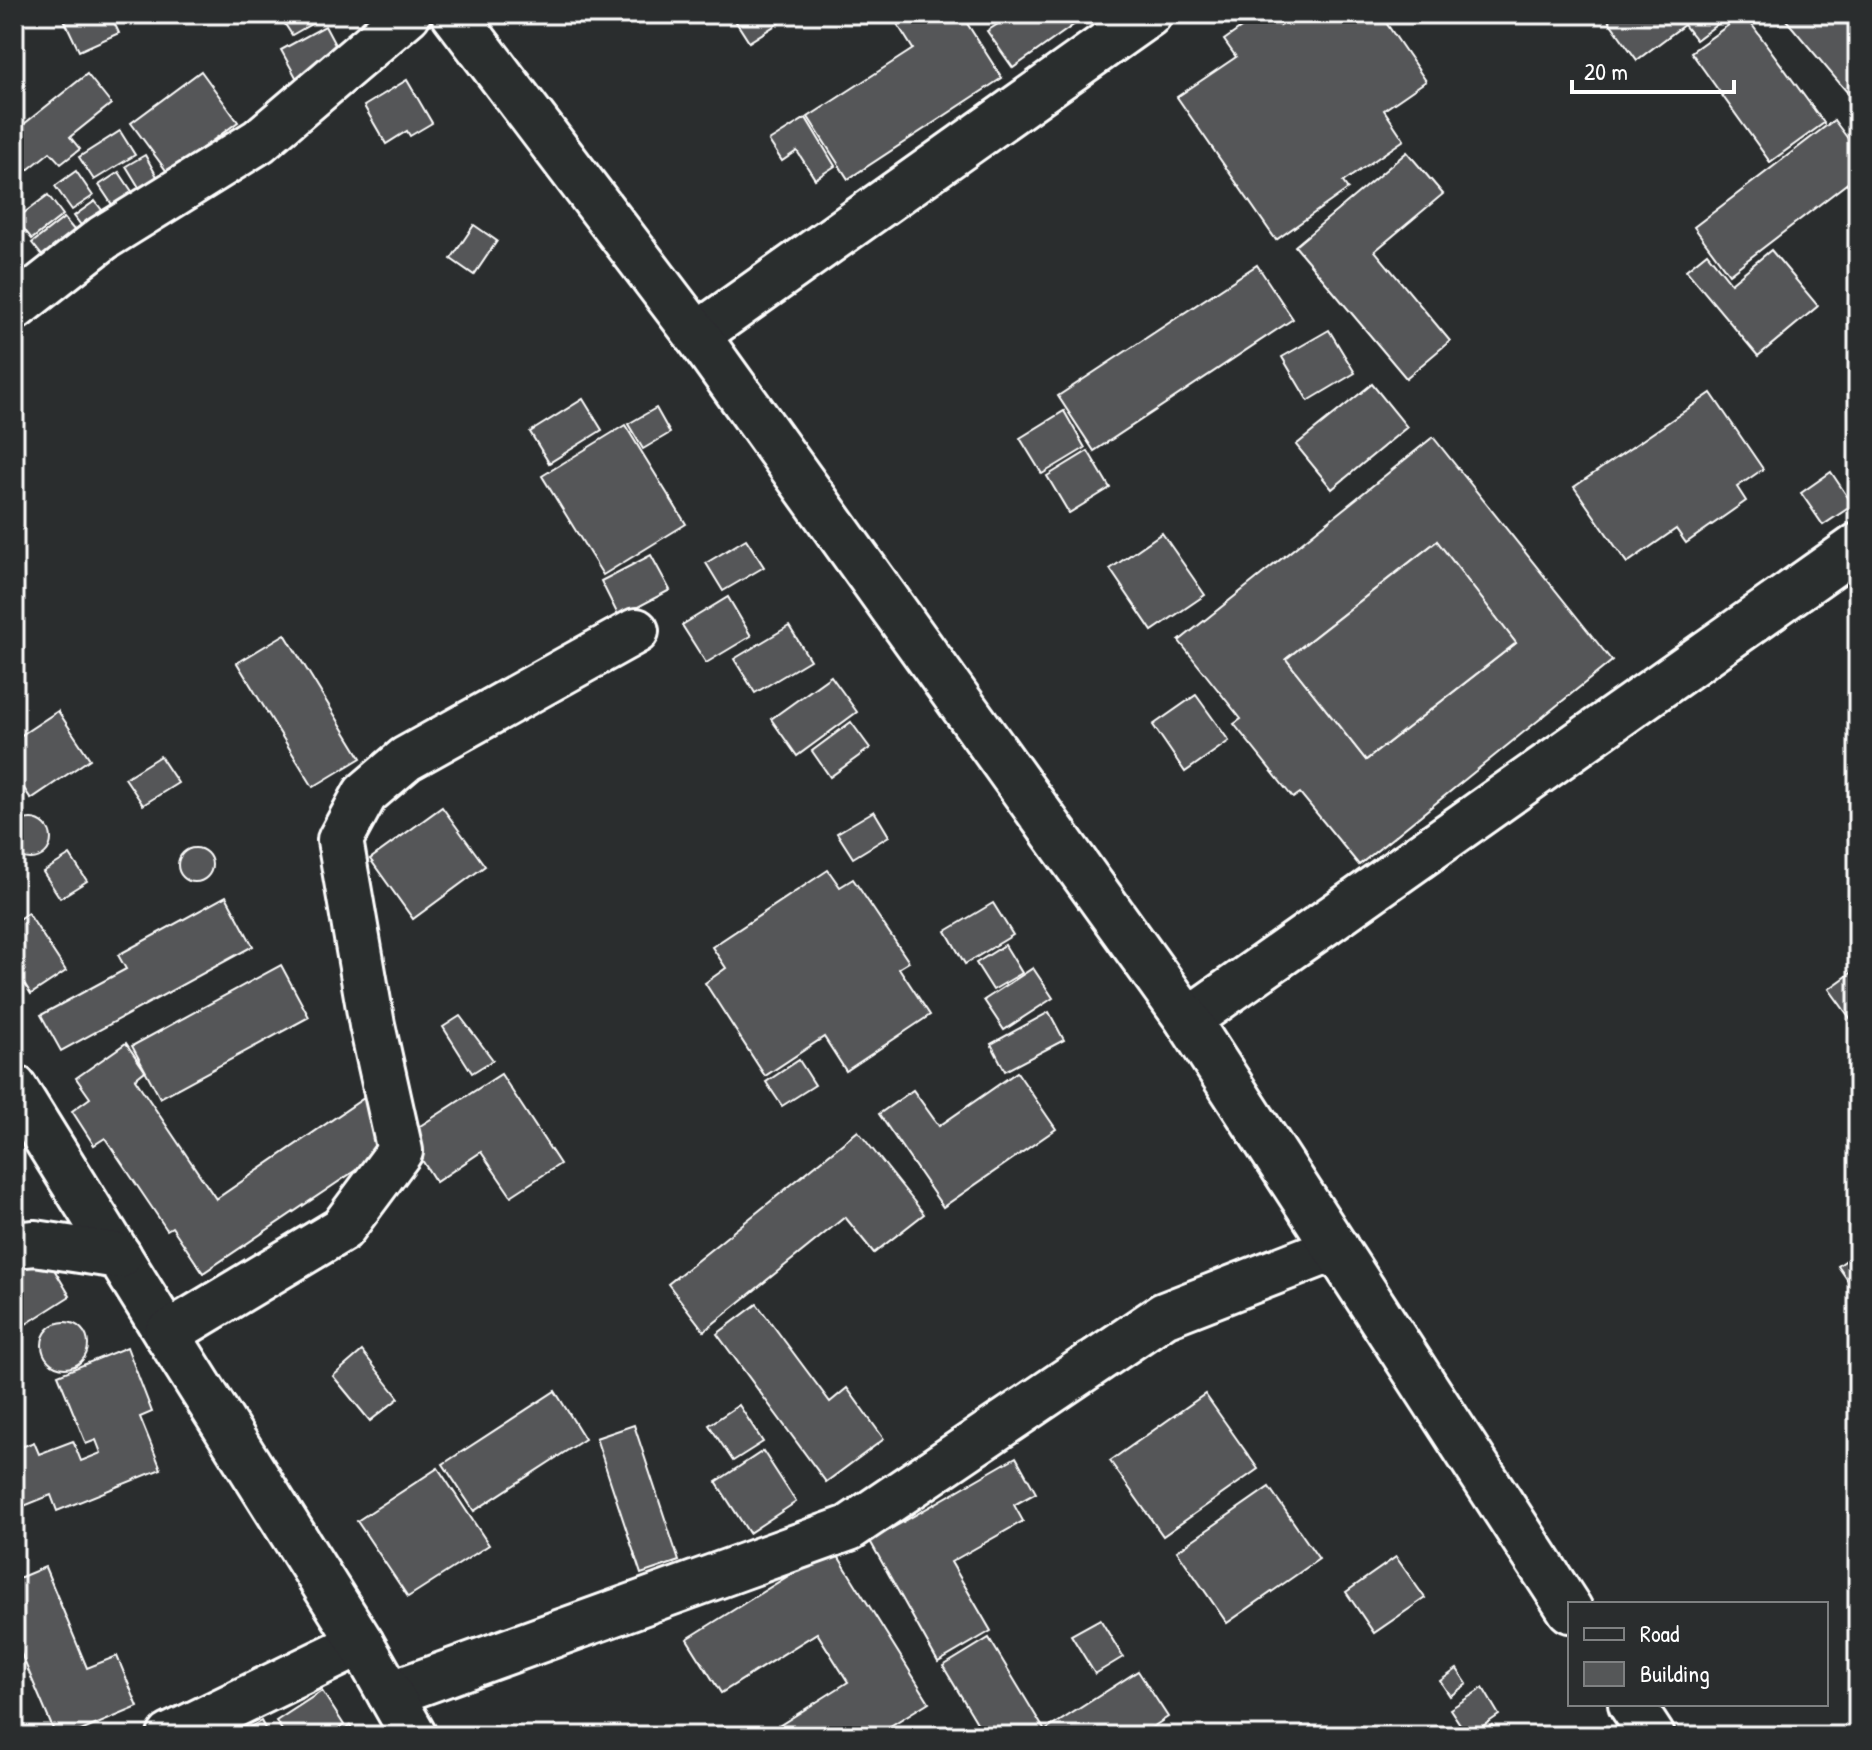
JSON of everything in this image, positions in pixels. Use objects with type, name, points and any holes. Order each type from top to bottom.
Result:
[{"type":"street","points":[[14,308],[103,238],[259,141],[408,14]]},
{"type":"street","points":[[454,14],[697,335],[1188,1020],[1568,1607]]},
{"type":"street","points":[[697,335],[1149,14]]},
{"type":"street","points":[[1188,1020],[1858,546]]},
{"type":"street","points":[[167,1334],[342,1229],[400,1151],[372,1025],[340,840],[365,794],[406,759],[636,631]]},
{"type":"street","points":[[14,1087],[361,1643],[414,1736]]},
{"type":"street","points":[[14,1245],[35,1243],[119,1256]]},
{"type":"street","points":[[390,1694],[849,1528],[1164,1315],[1336,1248]]},
{"type":"street","points":[[170,1736],[361,1643]]},
{"type":"street","points":[[1632,1706],[1652,1736]]},
{"type":"building","points":[[110,14],[119,33],[79,51],[62,15]]},
{"type":"building","points":[[287,14],[325,16],[292,35],[281,18]]},
{"type":"building","points":[[731,14],[793,14],[749,42]]},
{"type":"building","points":[[891,14],[961,14],[1002,78],[848,179],[808,117],[913,49]]},
{"type":"building","points":[[996,14],[1089,14],[1013,68],[987,31],[1001,22]]},
{"type":"building","points":[[1261,14],[1272,14],[1280,26],[1297,14],[1380,14],[1426,81],[1384,110],[1404,140],[1343,182],[1348,189],[1276,240],[1177,97],[1236,57],[1224,40]]},
{"type":"building","points":[[1610,14],[1731,14],[1696,40],[1684,25],[1637,60],[1606,17]]},
{"type":"building","points":[[1744,14],[1824,123],[1770,162],[1691,52]]},
{"type":"building","points":[[1781,14],[1852,14],[1858,21],[1858,94],[1852,98]]},
{"type":"building","points":[[325,26],[341,56],[297,79],[281,50]]},
{"type":"building","points":[[201,71],[238,122],[168,173],[131,123]]},
{"type":"building","points":[[87,74],[111,104],[70,137],[80,149],[61,164],[50,152],[14,181],[14,132]]},
{"type":"building","points":[[407,80],[432,123],[410,136],[407,131],[386,144],[364,106]]},
{"type":"building","points":[[806,118],[835,166],[815,179],[797,151],[782,161],[769,141]]},
{"type":"building","points":[[1834,120],[1858,152],[1858,175],[1729,274],[1694,227]]},
{"type":"building","points":[[120,131],[135,155],[94,180],[79,157]]},
{"type":"building","points":[[1407,152],[1443,194],[1375,251],[1450,341],[1406,378],[1295,246]]},
{"type":"building","points":[[145,155],[159,180],[140,189],[126,166]]},
{"type":"building","points":[[76,171],[93,196],[72,210],[55,186]]},
{"type":"building","points":[[119,172],[133,193],[113,206],[99,185]]},
{"type":"building","points":[[48,195],[63,215],[32,239],[16,219]]},
{"type":"building","points":[[95,201],[108,218],[87,233],[74,216]]},
{"type":"building","points":[[64,218],[80,237],[48,263],[32,243]]},
{"type":"building","points":[[474,225],[497,241],[474,275],[451,259]]},
{"type":"building","points":[[1771,250],[1818,306],[1758,356],[1686,270],[1707,253],[1731,283]]},
{"type":"building","points":[[1257,265],[1293,319],[1094,451],[1058,396]]},
{"type":"building","points":[[1329,330],[1355,373],[1308,401],[1282,357]]},
{"type":"building","points":[[1372,384],[1407,427],[1332,489],[1296,445]]},
{"type":"building","points":[[1711,393],[1763,469],[1737,487],[1746,501],[1686,543],[1676,529],[1627,563],[1574,487]]},
{"type":"building","points":[[583,399],[602,430],[549,463],[530,432]]},
{"type":"building","points":[[656,408],[670,433],[643,449],[628,424]]},
{"type":"building","points":[[1064,411],[1085,448],[1042,474],[1020,438]]},
{"type":"building","points":[[625,425],[686,524],[603,575],[542,476]]},
{"type":"building","points":[[1433,437],[1612,661],[1359,865],[1300,793],[1293,798],[1234,724],[1241,719],[1179,641]],"holes":[[[1437,541],[1516,643],[1366,760],[1286,659]]]},
{"type":"building","points":[[1088,451],[1110,488],[1069,513],[1047,476]]},
{"type":"building","points":[[1831,472],[1853,505],[1823,525],[1801,493]]},
{"type":"building","points":[[1162,533],[1205,595],[1152,631],[1110,569]]},
{"type":"building","points":[[746,539],[764,567],[723,591],[706,563]]},
{"type":"building","points":[[1437,541],[1516,643],[1366,760],[1286,659]]},
{"type":"building","points":[[651,555],[670,590],[619,617],[601,581]]},
{"type":"building","points":[[728,597],[751,636],[706,663],[682,625]]},
{"type":"building","points":[[789,626],[810,660],[755,693],[734,659]]},
{"type":"building","points":[[285,634],[361,758],[313,787],[237,663]]},
{"type":"building","points":[[831,676],[857,712],[797,756],[771,719]]},
{"type":"building","points":[[1196,695],[1229,741],[1185,772],[1153,725]]},
{"type":"building","points":[[58,711],[90,759],[31,799],[14,773],[14,740]]},
{"type":"building","points":[[851,722],[870,748],[830,777],[812,751]]},
{"type":"building","points":[[160,756],[178,783],[143,805],[125,778]]},
{"type":"building","points":[[442,807],[485,866],[413,919],[370,859]]},
{"type":"building","points":[[874,811],[889,836],[853,858],[837,833]]},
{"type":"building","points":[[31,819],[45,825],[51,839],[45,853],[31,859],[17,853],[11,839],[17,825]]},
{"type":"building","points":[[195,848],[207,853],[212,865],[207,877],[195,882],[183,877],[178,865],[183,853]]},
{"type":"building","points":[[70,855],[87,881],[60,898],[43,872]]},
{"type":"building","points":[[828,870],[840,887],[853,879],[909,962],[899,968],[930,1015],[846,1071],[824,1037],[765,1076],[705,983],[726,968],[712,947]]},
{"type":"building","points":[[226,896],[253,946],[61,1051],[41,1015],[126,969],[118,955]]},
{"type":"building","points":[[993,903],[1013,935],[965,964],[946,931]]},
{"type":"building","points":[[28,913],[66,971],[31,994],[14,967],[14,922]]},
{"type":"building","points":[[1005,945],[1022,973],[993,990],[976,963]]},
{"type":"building","points":[[281,965],[309,1017],[160,1098],[132,1046]]},
{"type":"building","points":[[1033,968],[1053,998],[1004,1030],[984,1000]]},
{"type":"building","points":[[1858,968],[1858,1029],[1829,989]]},
{"type":"building","points":[[1049,1012],[1064,1040],[1005,1071],[991,1044]]},
{"type":"building","points":[[460,1016],[493,1060],[472,1073],[443,1027]]},
{"type":"building","points":[[126,1043],[145,1071],[135,1079],[216,1199],[364,1098],[396,1143],[203,1273],[172,1227],[167,1230],[105,1138],[94,1145],[72,1111],[90,1098],[76,1078]]},
{"type":"building","points":[[799,1060],[815,1085],[782,1106],[766,1082]]},
{"type":"building","points":[[1017,1072],[1056,1129],[943,1207],[879,1114],[913,1090],[939,1126]]},
{"type":"building","points":[[501,1074],[560,1164],[511,1196],[481,1152],[436,1182],[406,1135]]},
{"type":"building","points":[[858,1131],[924,1214],[874,1253],[845,1217],[704,1331],[668,1284]]},
{"type":"building","points":[[40,1246],[70,1296],[23,1326],[14,1313],[14,1262]]},
{"type":"building","points":[[1858,1252],[1858,1295],[1838,1266]]},
{"type":"building","points":[[757,1304],[830,1402],[847,1388],[884,1439],[826,1482],[717,1334]]},
{"type":"building","points":[[65,1322],[81,1329],[88,1345],[81,1361],[65,1368],[49,1361],[42,1345],[49,1329]]},
{"type":"building","points":[[127,1347],[152,1412],[140,1417],[161,1469],[57,1511],[51,1495],[19,1508],[14,1497],[14,1450],[34,1442],[39,1454],[73,1441],[81,1461],[101,1453],[96,1440],[86,1444],[58,1375]]},
{"type":"building","points":[[362,1351],[399,1398],[370,1421],[333,1376]]},
{"type":"building","points":[[555,1391],[585,1439],[474,1511],[443,1464]]},
{"type":"building","points":[[1205,1394],[1258,1469],[1163,1536],[1110,1461]]},
{"type":"building","points":[[739,1405],[763,1442],[733,1461],[709,1425]]},
{"type":"building","points":[[634,1425],[679,1561],[641,1574],[596,1438]]},
{"type":"building","points":[[763,1451],[796,1502],[749,1533],[716,1482]]},
{"type":"building","points":[[1016,1457],[1036,1493],[1014,1505],[1023,1521],[951,1562],[991,1631],[938,1662],[870,1541]]},
{"type":"building","points":[[438,1468],[489,1545],[408,1597],[357,1521]]},
{"type":"building","points":[[1269,1487],[1319,1559],[1227,1623],[1177,1551]]},
{"type":"building","points":[[833,1548],[929,1702],[874,1736],[763,1736],[848,1682],[817,1633],[721,1693],[687,1639]]},
{"type":"building","points":[[1396,1557],[1425,1598],[1374,1633],[1346,1592]]},
{"type":"building","points":[[45,1567],[87,1668],[117,1656],[138,1707],[69,1736],[56,1736],[14,1637],[14,1580]]},
{"type":"building","points":[[1100,1619],[1123,1657],[1095,1674],[1071,1635]]},
{"type":"building","points":[[989,1638],[1048,1736],[985,1736],[943,1666]]},
{"type":"building","points":[[1457,1669],[1467,1684],[1450,1696],[1440,1681]]},
{"type":"building","points":[[1138,1671],[1168,1717],[1139,1736],[1050,1736],[1046,1730]]},
{"type":"building","points":[[1483,1688],[1499,1715],[1468,1736],[1450,1709]]},
{"type":"building","points":[[322,1691],[344,1725],[328,1736],[286,1736],[276,1721]]},
{"type":"building","points":[[261,1721],[269,1736],[234,1736]]},
{"type":"building","points":[[1492,1725],[1499,1736],[1475,1736]]},
{"type":"building","points":[[350,1726],[356,1736],[335,1736]]}]
